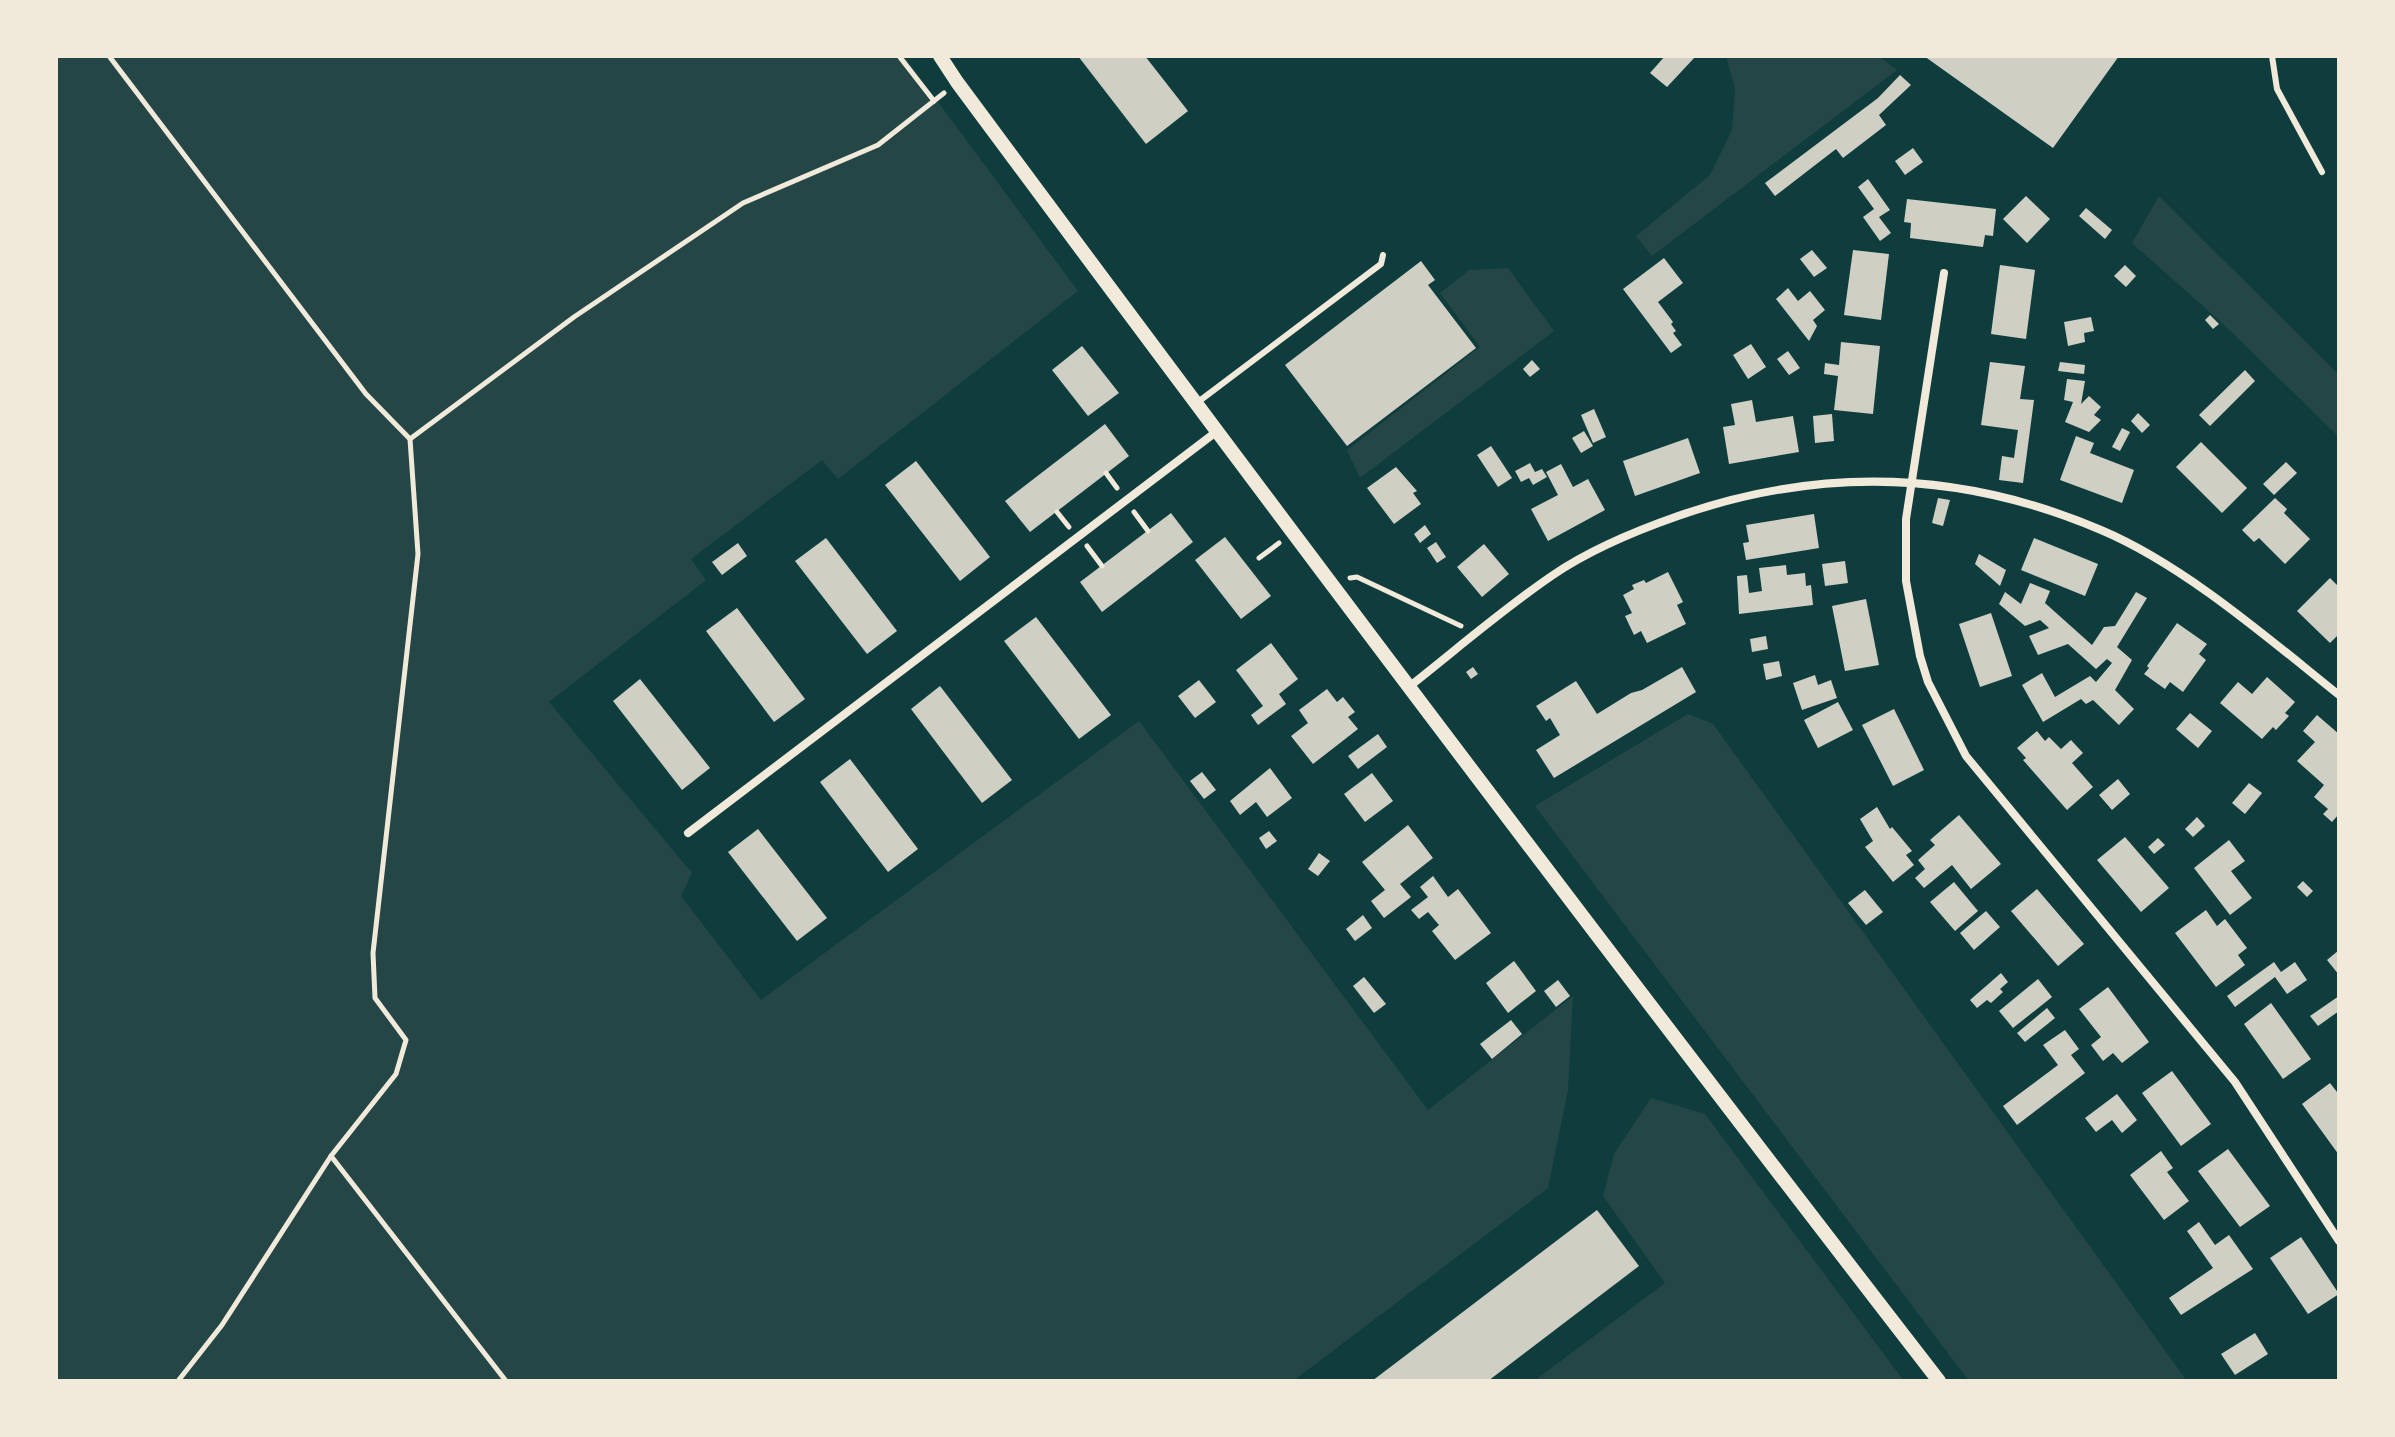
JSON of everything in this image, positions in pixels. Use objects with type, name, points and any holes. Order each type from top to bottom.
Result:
[{"type":"street","points":[[940,56],[1216,432],[1672,1035],[1939,1381]]},
{"type":"street","points":[[1944,273],[1906,519],[1906,581],[1928,682],[1966,756],[2235,1082],[2339,1241]]},
{"type":"street","points":[[688,833],[1216,432]]},
{"type":"street","points":[[1410,686],[1554,574],[1638,529],[1724,500],[1769,489],[1818,482],[1913,481],[2030,504],[2103,530],[2176,573],[2254,626],[2339,695]]},
{"type":"lane","points":[[2272,56],[2277,89],[2322,172]]},
{"type":"lane","points":[[1195,404],[1381,264],[1383,255]]},
{"type":"path","points":[[109,56],[366,394],[410,439],[418,554],[373,953],[375,998],[406,1040],[396,1074],[331,1156],[222,1325],[178,1381]]},
{"type":"path","points":[[899,56],[934,101]]},
{"type":"path","points":[[410,439],[574,317],[743,203],[878,145],[957,82]]},
{"type":"path","points":[[1332,584],[1357,577],[1476,633]]},
{"type":"path","points":[[331,1156],[506,1381]]},
{"type":"shaded area","points":[[56,56],[904,56],[1078,291],[838,479],[822,460],[691,559],[706,580],[549,702],[692,873],[681,896],[761,1000],[1139,721],[1428,1110],[1573,996],[1568,1090],[1548,1188],[1293,1381],[56,1381]]},
{"type":"shaded area","points":[[1726,56],[1878,56],[1897,70],[1652,256],[1636,236],[1710,175],[1732,130],[1735,88]]},
{"type":"shaded area","points":[[2159,196],[2339,375],[2339,437],[2222,323],[2132,243]]},
{"type":"shaded area","points":[[1508,268],[1554,331],[1360,478],[1347,450],[1480,347],[1440,293],[1469,270]]},
{"type":"shaded area","points":[[1688,714],[1713,724],[2187,1381],[1969,1381],[1535,806]]},
{"type":"shaded area","points":[[1651,1098],[1705,1114],[1904,1381],[1534,1381],[1665,1283],[1603,1196],[1614,1154]]},
{"type":"building","points":[[1078,56],[1145,56],[1188,111],[1146,144]]},
{"type":"building","points":[[1665,56],[1696,56],[1667,87],[1650,73]]},
{"type":"building","points":[[1924,56],[2119,56],[2053,148]]},
{"type":"building","points":[[1900,75],[1911,85],[1879,115],[1886,125],[1843,158],[1836,149],[1775,196],[1765,183],[1878,98]]},
{"type":"building","points":[[1913,148],[1923,162],[1905,175],[1895,161]]},
{"type":"building","points":[[1868,179],[1890,210],[1879,217],[1891,233],[1880,241],[1863,217],[1874,209],[1858,187]]},
{"type":"building","points":[[2026,196],[2050,219],[2027,243],[2003,219]]},
{"type":"building","points":[[1907,199],[1996,209],[1993,236],[1985,235],[1983,247],[1910,238],[1911,223],[1904,222]]},
{"type":"building","points":[[2086,208],[2112,230],[2105,239],[2079,216]]},
{"type":"building","points":[[1812,250],[1827,268],[1814,277],[1800,259]]},
{"type":"building","points":[[1853,250],[1889,254],[1881,320],[1844,315]]},
{"type":"building","points":[[1664,258],[1683,283],[1658,302],[1673,322],[1671,324],[1676,331],[1673,333],[1682,345],[1671,353],[1623,289]]},
{"type":"building","points":[[1421,261],[1435,280],[1428,285],[1476,348],[1347,446],[1285,365]]},
{"type":"building","points":[[2000,265],[2035,270],[2026,339],[1991,334]]},
{"type":"building","points":[[2125,265],[2136,276],[2126,287],[2114,276]]},
{"type":"building","points":[[1788,288],[1798,301],[1810,291],[1825,310],[1813,320],[1817,326],[1809,341],[1776,299]]},
{"type":"building","points":[[2210,315],[2219,324],[2213,329],[2205,320]]},
{"type":"building","points":[[2091,317],[2094,331],[2084,333],[2085,342],[2068,346],[2064,322]]},
{"type":"building","points":[[1841,342],[1880,346],[1873,414],[1834,410],[1838,376],[1824,374],[1825,363],[1839,365]]},
{"type":"building","points":[[1751,344],[1766,367],[1748,379],[1733,355]]},
{"type":"building","points":[[1082,346],[1119,393],[1088,416],[1052,370]]},
{"type":"building","points":[[1788,351],[1800,368],[1789,375],[1777,359]]},
{"type":"building","points":[[1532,360],[1540,369],[1530,377],[1523,369]]},
{"type":"building","points":[[1990,362],[2025,366],[2020,399],[2034,400],[2023,483],[1999,480],[2002,456],[2014,458],[2018,430],[1981,425]]},
{"type":"building","points":[[2060,362],[2085,365],[2084,374],[2058,371]]},
{"type":"building","points":[[2245,370],[2255,381],[2210,426],[2199,415]]},
{"type":"building","points":[[2067,379],[2085,381],[2081,404],[2089,396],[2101,407],[2094,415],[2101,420],[2089,432],[2065,422],[2073,402],[2064,400]]},
{"type":"building","points":[[1752,400],[1756,422],[1793,416],[1799,452],[1729,464],[1723,427],[1735,425],[1731,404]]},
{"type":"building","points":[[1594,409],[1606,437],[1593,443],[1581,415]]},
{"type":"building","points":[[2138,413],[2150,425],[2142,433],[2131,421]]},
{"type":"building","points":[[1832,414],[1834,441],[1815,443],[1813,416]]},
{"type":"building","points":[[1105,424],[1129,456],[1030,532],[1005,501]]},
{"type":"building","points":[[2122,428],[2130,432],[2120,451],[2112,447]]},
{"type":"building","points":[[1584,431],[1593,446],[1581,453],[1572,438]]},
{"type":"building","points":[[2076,436],[2094,443],[2090,453],[2134,470],[2122,503],[2060,480]]},
{"type":"building","points":[[1688,438],[1700,473],[1635,496],[1623,461]]},
{"type":"building","points":[[2201,442],[2247,488],[2222,513],[2176,467]]},
{"type":"building","points":[[1491,446],[1512,478],[1498,487],[1477,455]]},
{"type":"building","points":[[916,461],[990,557],[960,581],[885,485]]},
{"type":"building","points":[[2286,462],[2297,473],[2274,495],[2263,484]]},
{"type":"building","points":[[1530,463],[1535,472],[1542,469],[1547,477],[1533,485],[1529,478],[1521,482],[1515,471]]},
{"type":"building","points":[[1561,464],[1573,487],[1588,479],[1605,510],[1548,541],[1531,509],[1558,495],[1546,472]]},
{"type":"building","points":[[1396,467],[1417,491],[1413,493],[1421,504],[1394,524],[1367,488]]},
{"type":"building","points":[[1938,498],[1950,500],[1943,526],[1932,523]]},
{"type":"building","points":[[2275,498],[2287,509],[2284,513],[2310,539],[2285,564],[2259,538],[2254,542],[2242,530]]},
{"type":"building","points":[[1171,513],[1193,542],[1102,612],[1080,582]]},
{"type":"building","points":[[1814,514],[1819,548],[1746,560],[1743,543],[1749,542],[1746,525]]},
{"type":"building","points":[[1425,525],[1431,534],[1420,543],[1414,534]]},
{"type":"building","points":[[1225,537],[1271,596],[1241,619],[1195,560]]},
{"type":"building","points":[[826,538],[897,631],[867,654],[795,561]]},
{"type":"building","points":[[2034,538],[2098,564],[2085,596],[2021,570]]},
{"type":"building","points":[[1436,542],[1446,557],[1437,563],[1427,548]]},
{"type":"building","points":[[738,543],[747,556],[722,575],[712,562]]},
{"type":"building","points":[[1484,544],[1509,574],[1482,597],[1457,567]]},
{"type":"building","points":[[1979,554],[2006,570],[2000,586],[1975,564]]},
{"type":"building","points":[[1845,561],[1848,583],[1825,586],[1822,564]]},
{"type":"building","points":[[1786,565],[1787,575],[1805,573],[1806,586],[1811,585],[1813,605],[1739,614],[1737,576],[1747,575],[1749,593],[1762,591],[1759,568]]},
{"type":"building","points":[[1668,572],[1683,602],[1677,605],[1686,624],[1647,643],[1641,631],[1634,635],[1625,616],[1632,613],[1623,595],[1634,589],[1632,585],[1644,580],[1646,583]]},
{"type":"building","points":[[2330,578],[2339,587],[2339,634],[2330,643],[2297,611]]},
{"type":"building","points":[[2030,583],[2050,591],[2045,603],[2092,645],[2104,627],[2115,626],[2136,592],[2147,598],[2117,647],[2132,660],[2115,690],[2134,709],[2119,725],[2093,700],[2086,704],[2081,699],[2043,722],[2022,685],[2042,673],[2055,697],[2090,676],[2096,682],[2112,663],[2107,659],[2096,669],[2068,644],[2038,655],[2029,636],[2049,628],[2040,620],[2025,626],[1999,604],[2005,592],[2021,604]]},
{"type":"building","points":[[1866,599],[1879,665],[1845,671],[1832,606]]},
{"type":"building","points":[[737,608],[805,699],[774,722],[706,631]]},
{"type":"building","points":[[1991,613],[2012,676],[1980,687],[1959,624]]},
{"type":"building","points":[[1036,617],[1111,715],[1079,739],[1004,641]]},
{"type":"building","points":[[2177,623],[2207,644],[2199,654],[2206,660],[2183,692],[2170,682],[2165,689],[2144,674]]},
{"type":"building","points":[[1766,636],[1768,649],[1752,652],[1750,639]]},
{"type":"building","points":[[1271,643],[1298,679],[1279,694],[1286,704],[1258,725],[1251,715],[1263,706],[1236,670]]},
{"type":"building","points":[[1779,661],[1782,676],[1766,680],[1763,664]]},
{"type":"building","points":[[1473,667],[1478,674],[1471,679],[1466,672]]},
{"type":"building","points":[[1682,667],[1696,692],[1554,778],[1536,750],[1560,735],[1550,718],[1546,721],[1536,706],[1576,681],[1597,714]]},
{"type":"building","points":[[1815,675],[1818,685],[1831,680],[1837,698],[1802,710],[1793,683]]},
{"type":"building","points":[[2267,677],[2295,702],[2285,713],[2289,716],[2262,739],[2220,703],[2238,682],[2252,694]]},
{"type":"building","points":[[640,679],[710,768],[682,790],[613,701]]},
{"type":"building","points":[[1199,680],[1216,702],[1195,718],[1178,696]]},
{"type":"building","points":[[940,686],[1012,780],[982,803],[911,709]]},
{"type":"building","points":[[1327,689],[1337,702],[1343,697],[1355,712],[1348,717],[1358,729],[1313,764],[1291,736],[1308,723],[1299,710]]},
{"type":"building","points":[[1838,702],[1853,730],[1818,748],[1804,720]]},
{"type":"building","points":[[1894,709],[1924,770],[1893,786],[1862,725]]},
{"type":"building","points":[[2190,713],[2212,731],[2198,748],[2176,729]]},
{"type":"building","points":[[2317,715],[2339,734],[2339,814],[2332,822],[2323,814],[2328,809],[2314,797],[2324,785],[2297,761],[2315,742],[2303,731]]},
{"type":"building","points":[[2037,731],[2045,741],[2049,737],[2061,749],[2071,740],[2083,753],[2072,763],[2093,787],[2067,810],[2023,760],[2026,758],[2017,748]]},
{"type":"building","points":[[1378,734],[1387,747],[1358,769],[1348,756]]},
{"type":"building","points":[[850,759],[918,849],[888,872],[820,782]]},
{"type":"building","points":[[1270,768],[1292,798],[1267,817],[1256,802],[1240,815],[1230,801]]},
{"type":"building","points":[[1202,772],[1216,790],[1204,799],[1190,781]]},
{"type":"building","points":[[1372,773],[1393,801],[1365,822],[1344,794]]},
{"type":"building","points":[[2118,779],[2130,794],[2112,810],[2099,795]]},
{"type":"building","points":[[2249,783],[2262,793],[2245,814],[2232,803]]},
{"type":"building","points":[[1877,807],[1890,829],[1892,827],[1912,851],[1906,855],[1914,865],[1893,882],[1865,847],[1873,841],[1860,819]]},
{"type":"building","points":[[1959,815],[2001,864],[1971,889],[1952,865],[1924,888],[1915,878],[1925,869],[1918,860],[1935,845],[1930,840]]},
{"type":"building","points":[[2197,817],[2205,826],[2193,837],[2185,829]]},
{"type":"building","points":[[1408,825],[1433,858],[1400,884],[1411,897],[1384,918],[1371,901],[1385,890],[1362,862]]},
{"type":"building","points":[[758,829],[827,918],[797,941],[728,852]]},
{"type":"building","points":[[1269,831],[1277,841],[1266,849],[1259,838]]},
{"type":"building","points":[[2125,837],[2169,888],[2141,912],[2097,860]]},
{"type":"building","points":[[2158,838],[2165,845],[2154,854],[2148,847]]},
{"type":"building","points":[[2229,840],[2245,861],[2231,871],[2252,898],[2230,915],[2194,868]]},
{"type":"building","points":[[1319,853],[1330,861],[1318,876],[1308,869]]},
{"type":"building","points":[[1433,876],[1448,897],[1458,889],[1491,933],[1455,960],[1432,931],[1439,925],[1428,912],[1419,919],[1411,910],[1428,897],[1420,887]]},
{"type":"building","points":[[2303,881],[2313,891],[2307,897],[2297,887]]},
{"type":"building","points":[[1954,882],[1978,911],[1955,931],[1930,902]]},
{"type":"building","points":[[2037,889],[2084,944],[2058,966],[2011,911]]},
{"type":"building","points":[[1865,890],[1883,912],[1866,925],[1848,903]]},
{"type":"building","points":[[2206,910],[2217,926],[2225,919],[2247,948],[2238,955],[2245,965],[2216,987],[2175,933]]},
{"type":"building","points":[[1986,911],[2000,927],[1974,950],[1960,933]]},
{"type":"building","points":[[1363,915],[1372,928],[1355,941],[1346,929]]},
{"type":"building","points":[[2339,950],[2339,975],[2327,960]]},
{"type":"building","points":[[1514,961],[1536,991],[1508,1013],[1486,983]]},
{"type":"building","points":[[2274,962],[2281,972],[2295,962],[2307,980],[2287,994],[2275,977],[2235,1007],[2227,996]]},
{"type":"building","points":[[2001,973],[2008,982],[2000,989],[2003,992],[1991,1003],[1987,1000],[1977,1008],[1970,1000]]},
{"type":"building","points":[[1364,977],[1386,1004],[1374,1013],[1353,986]]},
{"type":"building","points":[[2038,979],[2052,997],[2013,1028],[1999,1011]]},
{"type":"building","points":[[1558,980],[1570,996],[1556,1007],[1544,991]]},
{"type":"building","points":[[2108,987],[2149,1042],[2122,1063],[2113,1053],[2103,1061],[2091,1045],[2101,1037],[2079,1009]]},
{"type":"building","points":[[2339,996],[2339,1011],[2318,1026],[2310,1016]]},
{"type":"building","points":[[2271,1003],[2311,1059],[2283,1079],[2244,1024]]},
{"type":"building","points":[[2047,1008],[2055,1018],[2025,1042],[2017,1033]]},
{"type":"building","points":[[1511,1020],[1522,1034],[1492,1059],[1480,1044]]},
{"type":"building","points":[[2065,1030],[2079,1049],[2071,1055],[2085,1073],[2017,1125],[2003,1106],[2058,1065],[2043,1045]]},
{"type":"building","points":[[2172,1071],[2211,1124],[2181,1146],[2142,1093]]},
{"type":"building","points":[[2330,1083],[2337,1092],[2339,1090],[2339,1155],[2302,1104]]},
{"type":"building","points":[[2117,1094],[2137,1120],[2122,1133],[2112,1120],[2096,1132],[2085,1118]]},
{"type":"building","points":[[2228,1149],[2270,1206],[2240,1227],[2198,1171]]},
{"type":"building","points":[[2161,1151],[2173,1168],[2167,1172],[2189,1201],[2164,1220],[2130,1175]]},
{"type":"building","points":[[1597,1210],[1639,1266],[1488,1381],[1372,1381]]},
{"type":"building","points":[[2199,1222],[2215,1245],[2229,1235],[2253,1269],[2181,1315],[2169,1298],[2213,1268],[2187,1231]]},
{"type":"building","points":[[2301,1237],[2339,1294],[2308,1314],[2270,1258]]},
{"type":"building","points":[[2255,1333],[2268,1354],[2235,1375],[2221,1354]]}]
